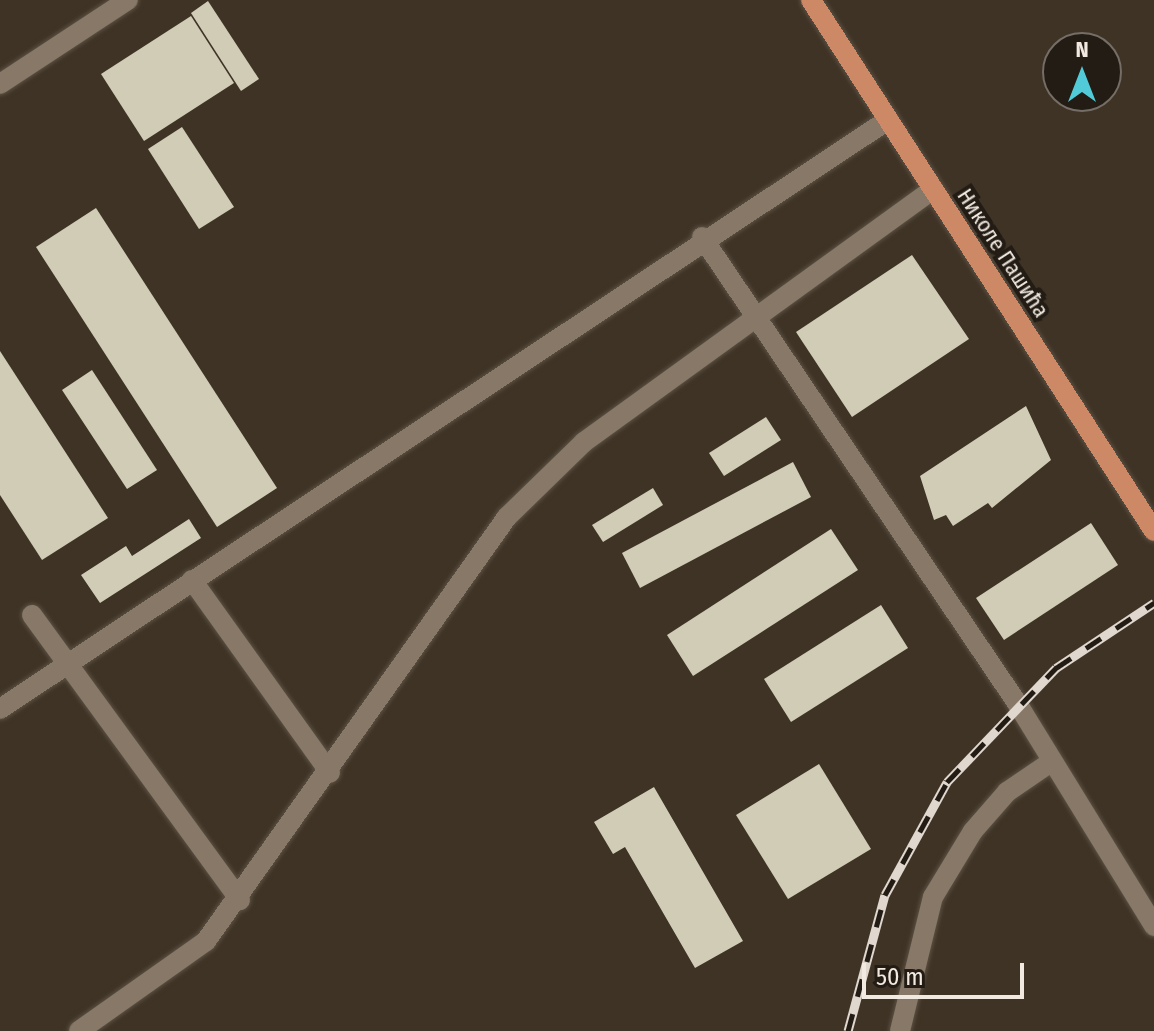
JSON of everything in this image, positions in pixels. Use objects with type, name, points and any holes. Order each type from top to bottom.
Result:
[{"type":"main road","name":"Николе Пашића","points":[[811,0],[1154,531]]},
{"type":"street","points":[[0,84],[128,0]]},
{"type":"street","points":[[0,709],[702,237],[888,120]]},
{"type":"street","points":[[79,1031],[206,941],[240,900],[330,773],[362,715],[507,517],[584,442],[933,189]]},
{"type":"street","points":[[702,237],[1051,762],[1154,926]]},
{"type":"street","points":[[192,580],[330,773]]},
{"type":"street","points":[[32,615],[240,900]]},
{"type":"street","points":[[900,1031],[933,897],[973,831],[1007,792],[1051,762]]},
{"type":"building","points":[[208,1],[259,79],[241,91],[191,13]]},
{"type":"building","points":[[191,16],[234,83],[144,141],[101,74]]},
{"type":"building","points":[[182,127],[234,207],[199,229],[148,149]]},
{"type":"building","points":[[96,208],[277,488],[217,527],[36,247]]},
{"type":"building","points":[[912,255],[969,339],[852,417],[796,332]]},
{"type":"building","points":[[0,351],[108,518],[42,560],[0,495]]},
{"type":"building","points":[[92,370],[157,470],[127,489],[62,390]]},
{"type":"building","points":[[1026,406],[1051,460],[992,508],[988,503],[953,526],[946,515],[934,520],[920,476]]},
{"type":"building","points":[[766,417],[781,440],[724,476],[709,453]]},
{"type":"building","points":[[793,462],[811,497],[640,588],[622,553]]},
{"type":"building","points":[[653,488],[663,505],[603,542],[592,525]]},
{"type":"building","points":[[189,519],[201,538],[100,603],[81,575],[126,546],[132,556]]},
{"type":"building","points":[[1091,523],[1118,565],[1004,640],[976,598]]},
{"type":"building","points":[[831,529],[858,570],[693,676],[667,635]]},
{"type":"building","points":[[881,605],[908,648],[791,722],[764,679]]},
{"type":"building","points":[[819,764],[871,849],[788,899],[736,815]]},
{"type":"building","points":[[654,787],[743,941],[695,968],[625,847],[613,854],[594,822]]},
{"type":"railway","points":[[848,1031],[885,895],[947,782],[1056,668],[1154,603]]}]
